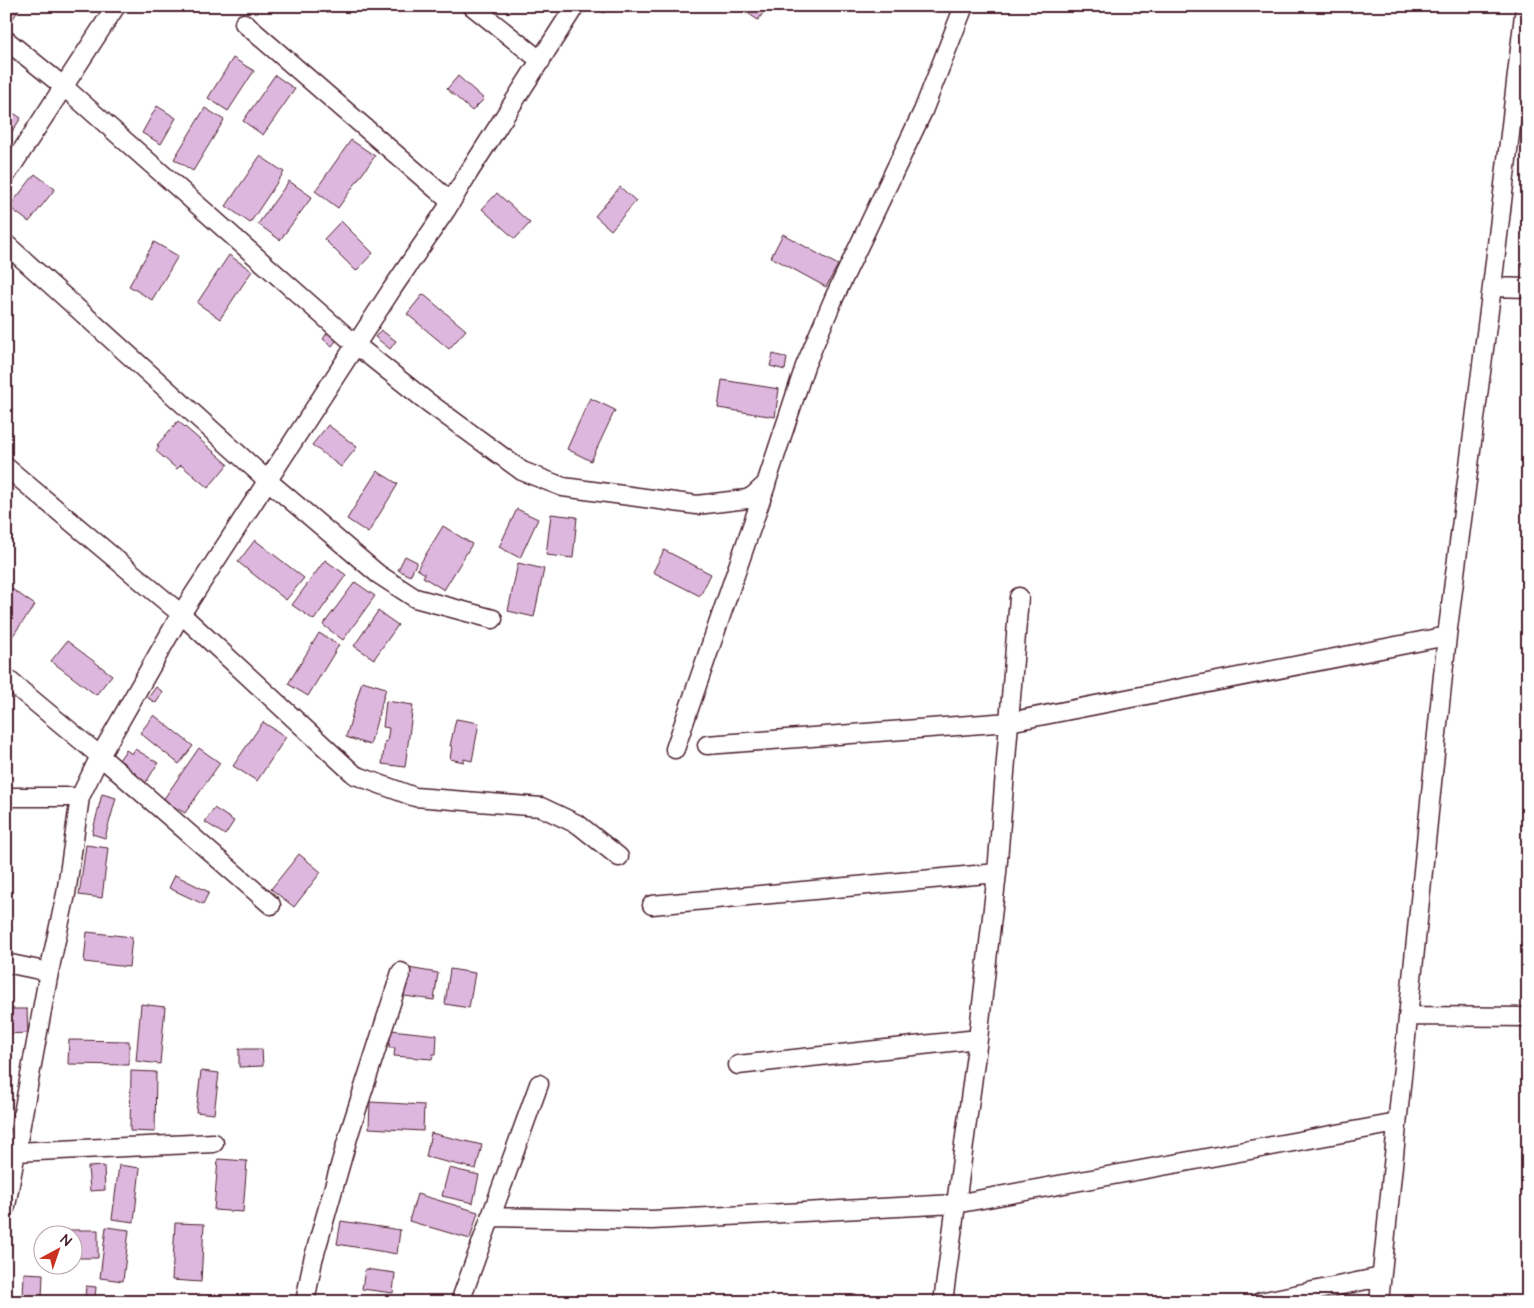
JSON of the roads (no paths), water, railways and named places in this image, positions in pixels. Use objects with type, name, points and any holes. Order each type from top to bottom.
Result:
[{"type":"street","points":[[6,175],[116,6]]},
{"type":"street","points":[[472,6],[541,61]]},
{"type":"street","points":[[6,1206],[49,972],[66,894],[80,797],[100,756],[181,614],[267,480],[451,202],[575,6]]},
{"type":"street","points":[[675,749],[805,366],[834,298],[923,111],[964,6]]},
{"type":"street","points":[[1379,1302],[1447,636],[1492,287],[1525,6]]},
{"type":"street","points":[[244,24],[451,202]]},
{"type":"street","points":[[6,40],[63,86],[356,345],[425,400],[522,471],[564,486],[697,505],[747,499],[760,491],[766,484]]},
{"type":"street","points":[[6,244],[267,480],[378,574],[415,598],[493,619]]},
{"type":"street","points":[[1492,287],[1528,288]]},
{"type":"street","points":[[6,467],[181,614],[355,775],[415,797],[541,807],[579,825],[618,857]]},
{"type":"street","points":[[943,1302],[978,1039],[997,873],[1019,597]]},
{"type":"street","points":[[707,745],[1009,722],[1447,636]]},
{"type":"street","points":[[6,678],[100,756],[271,905]]},
{"type":"street","points":[[6,797],[80,797]]},
{"type":"street","points":[[652,905],[997,873]]},
{"type":"street","points":[[6,963],[49,972]]},
{"type":"street","points":[[305,1302],[313,1260],[339,1170],[401,972]]},
{"type":"street","points":[[1408,1016],[1528,1017]]},
{"type":"street","points":[[738,1065],[978,1039]]},
{"type":"street","points":[[460,1302],[539,1084]]},
{"type":"street","points":[[490,1217],[652,1220],[955,1204],[1397,1123]]},
{"type":"street","points":[[15,1152],[214,1142]]},
{"type":"street","points":[[1260,1302],[1381,1277]]}]
